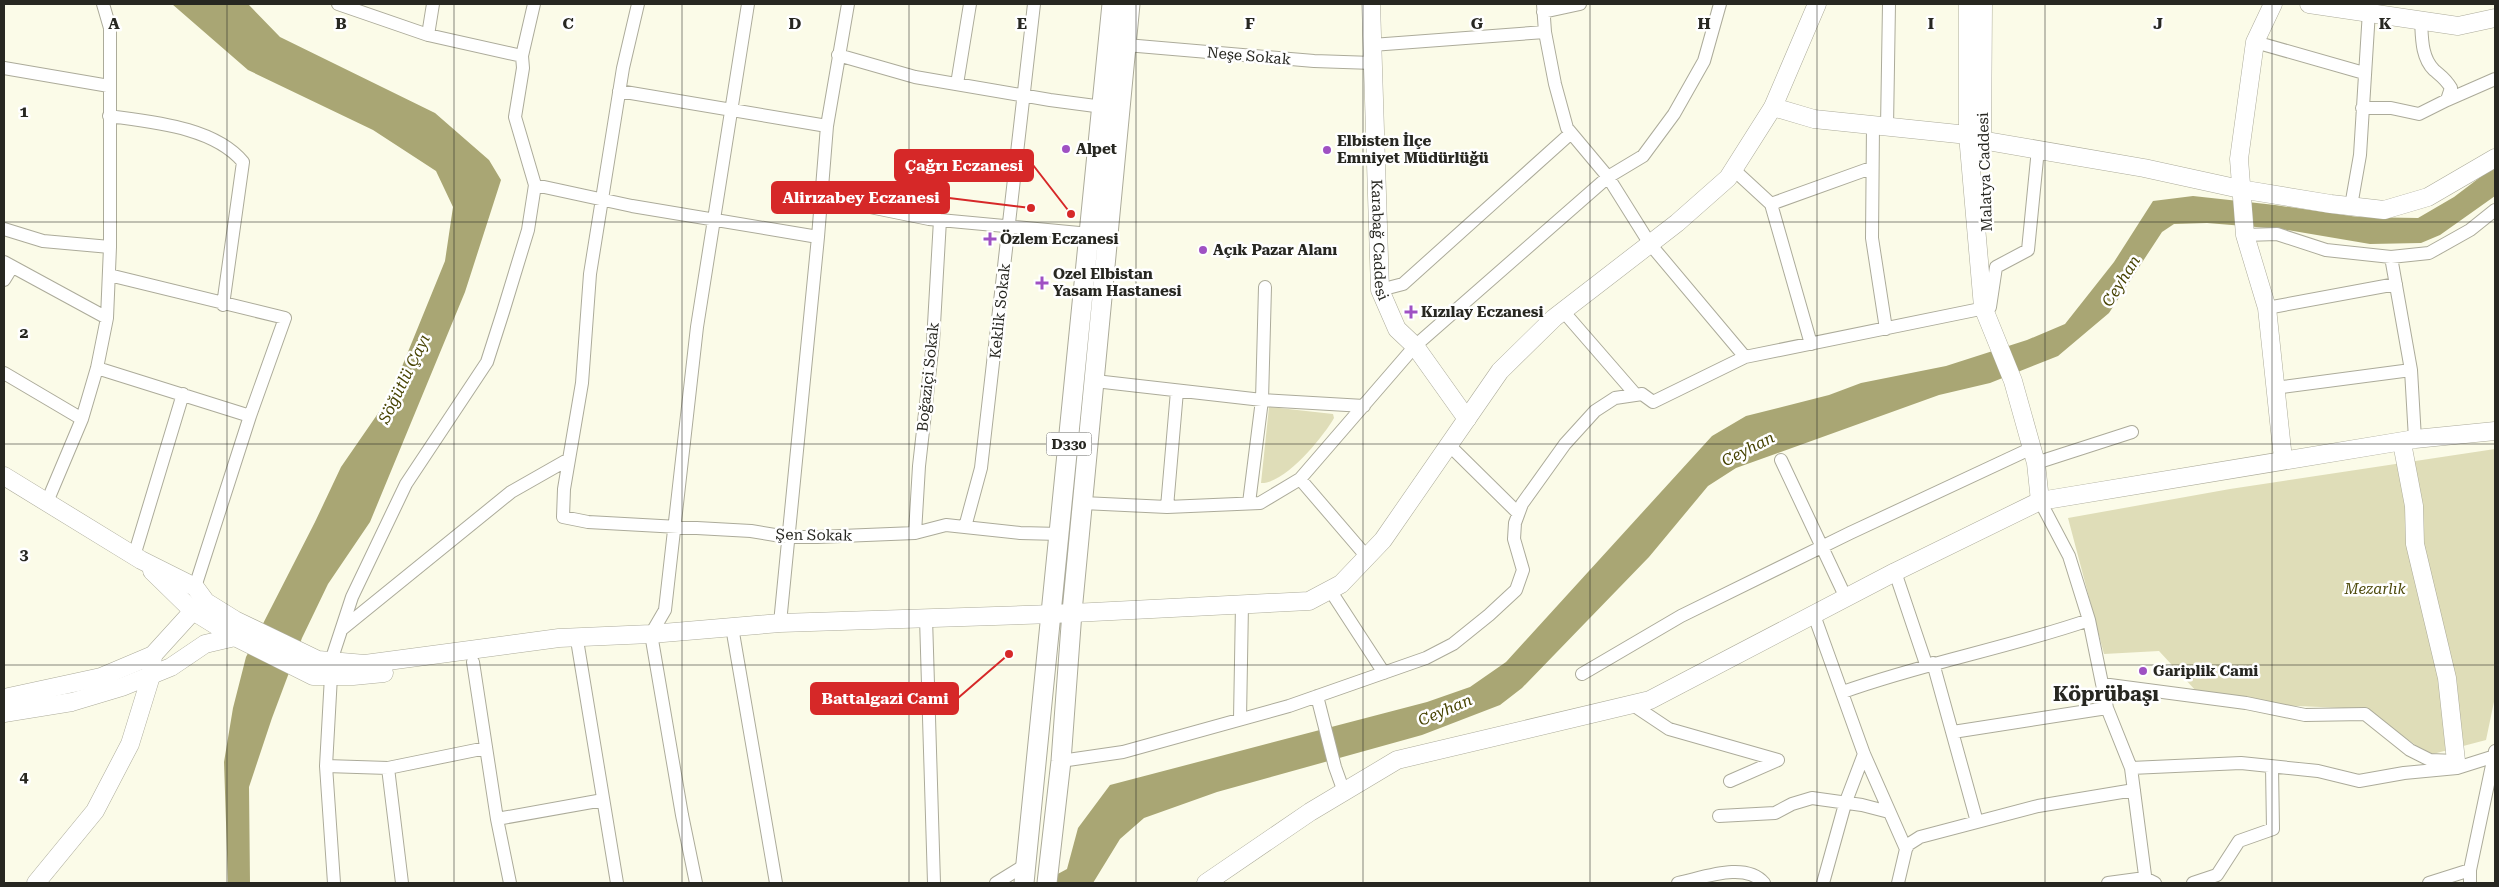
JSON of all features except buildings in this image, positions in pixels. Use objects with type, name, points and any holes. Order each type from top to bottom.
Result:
[{"type":"main road","name":"D330","points":[[1024,883],[1053,614],[1112,4]]},
{"type":"main road","name":"D330","points":[[1047,881],[1061,761],[1072,612],[1130,4]]},
{"type":"street","points":[[47,502],[82,419],[97,368],[107,318],[110,247],[110,28],[103,4]]},
{"type":"street","points":[[338,4],[428,35],[522,56]]},
{"type":"street","points":[[428,35],[434,4]]},
{"type":"street","points":[[334,883],[326,766],[323,668],[342,629],[352,598],[406,484],[487,362],[528,230],[535,186],[515,117],[523,68],[522,56],[534,4]]},
{"type":"street","points":[[342,629],[511,492],[569,459],[582,383],[590,274],[601,199],[619,91],[638,4]]},
{"type":"street","points":[[696,883],[682,815],[651,634],[664,610],[697,327],[748,4]]},
{"type":"street","points":[[780,623],[827,126],[848,4]]},
{"type":"street","points":[[957,84],[970,4]]},
{"type":"street","name":"Keklik Sokak","points":[[966,527],[981,468],[1034,4]]},
{"type":"street","name":"Karabağ Caddesi","points":[[1371,4],[1380,290],[1397,329],[1415,346],[1467,419]]},
{"type":"street","points":[[1580,4],[1543,8],[1545,32],[1555,84],[1567,128],[1608,177],[1650,244],[1745,358]]},
{"type":"street","points":[[1083,503],[1167,507],[1260,503],[1300,479],[1415,346],[1608,177],[1643,156],[1674,114],[1704,61],[1720,4]]},
{"type":"street","points":[[323,668],[559,638],[651,634],[780,623],[1053,614],[1310,601],[1341,584],[1383,540],[1500,371],[1563,311],[1650,244],[1728,178],[1773,107],[1817,4]]},
{"type":"street","points":[[1886,329],[1872,238],[1871,168],[1880,126],[1889,4]]},
{"type":"street","points":[[1968,4],[1986,307],[1994,340],[2013,381],[2034,455],[2040,500],[2069,556],[2089,620],[2107,708],[2131,768],[2149,881],[2108,883]]},
{"type":"street","name":"Malatya Caddesi","points":[[1975,138],[1983,4]]},
{"type":"street","points":[[2273,4],[2255,42],[2239,159],[2240,193],[2245,235],[2267,308],[2283,459]]},
{"type":"street","points":[[2309,4],[2368,11],[2458,26],[2495,18]]},
{"type":"street","points":[[2351,206],[2360,155],[2368,11]]},
{"type":"street","points":[[2421,20],[2423,51],[2433,69],[2446,79],[2450,88],[2447,100]]},
{"type":"street","name":"Neşe Sokak","points":[[1126,45],[1314,61],[1545,32]]},
{"type":"street","points":[[2255,42],[2364,73]]},
{"type":"street","points":[[838,55],[915,77],[1102,106]]},
{"type":"street","points":[[4,68],[109,86]]},
{"type":"street","points":[[2362,108],[2391,108],[2419,114],[2495,79]]},
{"type":"street","points":[[619,91],[827,126]]},
{"type":"street","points":[[1773,107],[1814,119],[1975,138],[2144,168],[2240,193],[2384,210],[2428,197],[2495,158]]},
{"type":"street","points":[[109,116],[160,123],[206,136],[232,149],[243,162],[223,305]]},
{"type":"street","points":[[1380,290],[1403,284],[1571,133]]},
{"type":"street","points":[[1986,307],[1996,267],[2028,250],[2038,149]]},
{"type":"street","points":[[1771,204],[1871,168]]},
{"type":"street","points":[[1733,169],[1771,204],[1812,344]]},
{"type":"street","points":[[535,186],[714,221],[818,237]]},
{"type":"street","points":[[821,197],[862,207],[940,220],[1009,228],[1090,234]]},
{"type":"street","points":[[2245,235],[2277,234],[2326,250],[2391,257],[2428,253],[2470,230],[2495,210]]},
{"type":"street","name":"Boğaziçi Sokak","points":[[915,533],[919,466],[933,342],[940,220]]},
{"type":"street","points":[[4,229],[43,241],[110,247]]},
{"type":"street","points":[[2391,257],[2411,370],[2408,441],[2414,506],[2415,544],[2448,678],[2457,764]]},
{"type":"street","points":[[4,280],[8,265],[107,318]]},
{"type":"street","points":[[109,275],[223,305],[285,318],[250,416],[195,587],[200,607]]},
{"type":"street","points":[[2267,308],[2396,284]]},
{"type":"street","points":[[1249,503],[1262,400],[1265,287]]},
{"type":"street","points":[[1061,761],[1123,752],[1240,719],[1317,696],[1384,673],[1426,658],[1453,644],[1516,590],[1524,570],[1514,539],[1514,523],[1522,504],[1565,444],[1595,411],[1615,398],[1642,394],[1653,402],[1745,358],[1986,307]]},
{"type":"street","points":[[1563,311],[1636,395]]},
{"type":"street","points":[[97,368],[250,416]]},
{"type":"street","points":[[2275,388],[2411,370]]},
{"type":"street","points":[[4,373],[82,419]]},
{"type":"street","points":[[1094,381],[1262,400],[1364,406]]},
{"type":"street","points":[[1167,507],[1177,391]]},
{"type":"street","points":[[138,558],[183,394]]},
{"type":"street","points":[[1206,883],[1310,812],[1397,760],[1650,700],[1895,572],[2040,500],[2283,459],[2495,431]]},
{"type":"street","points":[[1582,674],[1681,616],[1822,546],[2034,455],[2132,432]]},
{"type":"street","points":[[1449,445],[1518,513]]},
{"type":"street","name":"Şen Sokak","points":[[569,459],[564,489],[563,517],[568,518],[673,528],[751,531],[787,536],[915,533],[946,525],[1060,534]]},
{"type":"street","points":[[1781,460],[1846,598]]},
{"type":"street","points":[[4,476],[138,558],[195,587]]},
{"type":"street","points":[[1300,479],[1367,557]]},
{"type":"street","points":[[138,558],[200,607],[235,629],[323,668],[353,676],[473,662],[651,634]]},
{"type":"street","points":[[1895,572],[1930,664],[1953,732],[1977,822]]},
{"type":"street","points":[[1330,590],[1384,673]]},
{"type":"street","points":[[1240,719],[1242,604]]},
{"type":"street","points":[[4,698],[101,678],[153,655],[200,607]]},
{"type":"street","points":[[1814,615],[1864,754],[1906,849]]},
{"type":"street","points":[[926,618],[934,883]]},
{"type":"street","points":[[1843,692],[1930,664],[2047,635],[2089,620]]},
{"type":"street","points":[[732,627],[776,883]]},
{"type":"street","points":[[4,713],[72,702],[122,687],[171,667],[205,644],[235,629]]},
{"type":"street","points":[[578,646],[617,883]]},
{"type":"street","points":[[36,883],[95,811],[130,744],[150,676],[153,655]]},
{"type":"street","points":[[473,662],[497,819],[510,883]]},
{"type":"street","points":[[2102,684],[2246,703],[2305,715],[2366,714],[2410,750],[2430,760],[2457,764]]},
{"type":"street","points":[[1317,696],[1323,713],[1335,768],[1344,792]]},
{"type":"street","points":[[1633,705],[1669,729],[1778,760],[1730,781]]},
{"type":"street","points":[[1953,732],[2107,708]]},
{"type":"street","points":[[326,766],[388,768],[486,748]]},
{"type":"street","points":[[1823,883],[1845,804],[1864,754]]},
{"type":"street","points":[[2131,768],[2241,763],[2318,771],[2359,782],[2457,764],[2495,754],[2470,870],[2470,883]]},
{"type":"street","points":[[2193,883],[2217,875],[2239,841],[2273,828],[2272,767]]},
{"type":"street","points":[[388,768],[402,883]]},
{"type":"street","points":[[1898,883],[1906,849],[1909,844],[1920,837],[2038,806],[2134,790]]},
{"type":"street","points":[[1719,816],[1775,813],[1792,804],[1812,798],[1862,805],[1889,812]]},
{"type":"street","points":[[497,819],[603,800]]},
{"type":"street","points":[[996,883],[1026,864]]},
{"type":"street","points":[[2429,883],[2470,870]]},
{"type":"street","points":[[1678,883],[1734,872],[1758,877],[1764,883]]},
{"type":"green space","points":[[1269,407],[1333,414],[1334,418],[1312,447],[1292,468],[1271,481],[1261,483]]},
{"type":"green space","name":"Mezarlık","points":[[2495,449],[2495,697],[2486,740],[2429,755],[2366,709],[2273,705],[2197,692],[2159,651],[2104,654],[2068,518],[2230,489]]},
{"type":"water","name":"Söğütlü Çayı","points":[[172,4],[248,4],[280,37],[435,113],[489,160],[501,180],[465,292],[370,522],[328,584],[302,638],[272,718],[249,787],[250,883],[228,883],[224,762],[233,708],[246,657],[341,467],[390,396],[445,261],[453,207],[436,171],[373,130],[248,70]]},
{"type":"water","name":"Ceyhan","points":[[2495,166],[2495,196],[2440,235],[2421,243],[2370,244],[2281,229],[2207,223],[2174,224],[2162,232],[2109,313],[2058,356],[1990,383],[1939,395],[1736,468],[1708,486],[1649,557],[1522,688],[1500,705],[1422,735],[1217,792],[1144,818],[1120,839],[1093,883],[1041,883],[1067,869],[1078,828],[1110,785],[1427,702],[1470,687],[1506,662],[1712,436],[1746,416],[1829,395],[1861,383],[1946,366],[2027,340],[2065,324],[2114,262],[2153,201],[2193,196],[2358,217],[2418,218],[2454,197]]},
{"type":"place","name":"Alpet","points":[[1066,149]]},
{"type":"place","name":"Elbisten İlçe Emniyet Müdürlüğü","points":[[1327,150]]},
{"type":"place","name":"Alirızabey Eczanesi","points":[[1031,208]]},
{"type":"place","name":"Çağrı Eczanesi","points":[[1071,214]]},
{"type":"place","name":"Özlem Eczanesi","points":[[990,239]]},
{"type":"place","name":"Açık Pazar Alanı","points":[[1203,250]]},
{"type":"place","name":"Ozel Elbistan Yasam Hastanesi","points":[[1042,283]]},
{"type":"place","name":"Kızılay Eczanesi","points":[[1411,312]]},
{"type":"place","name":"Battalgazi Cami","points":[[1009,654]]},
{"type":"place","name":"Gariplik Cami","points":[[2143,671]]},
{"type":"district","name":"Köprübaşı","points":[[2106,694]]}]
